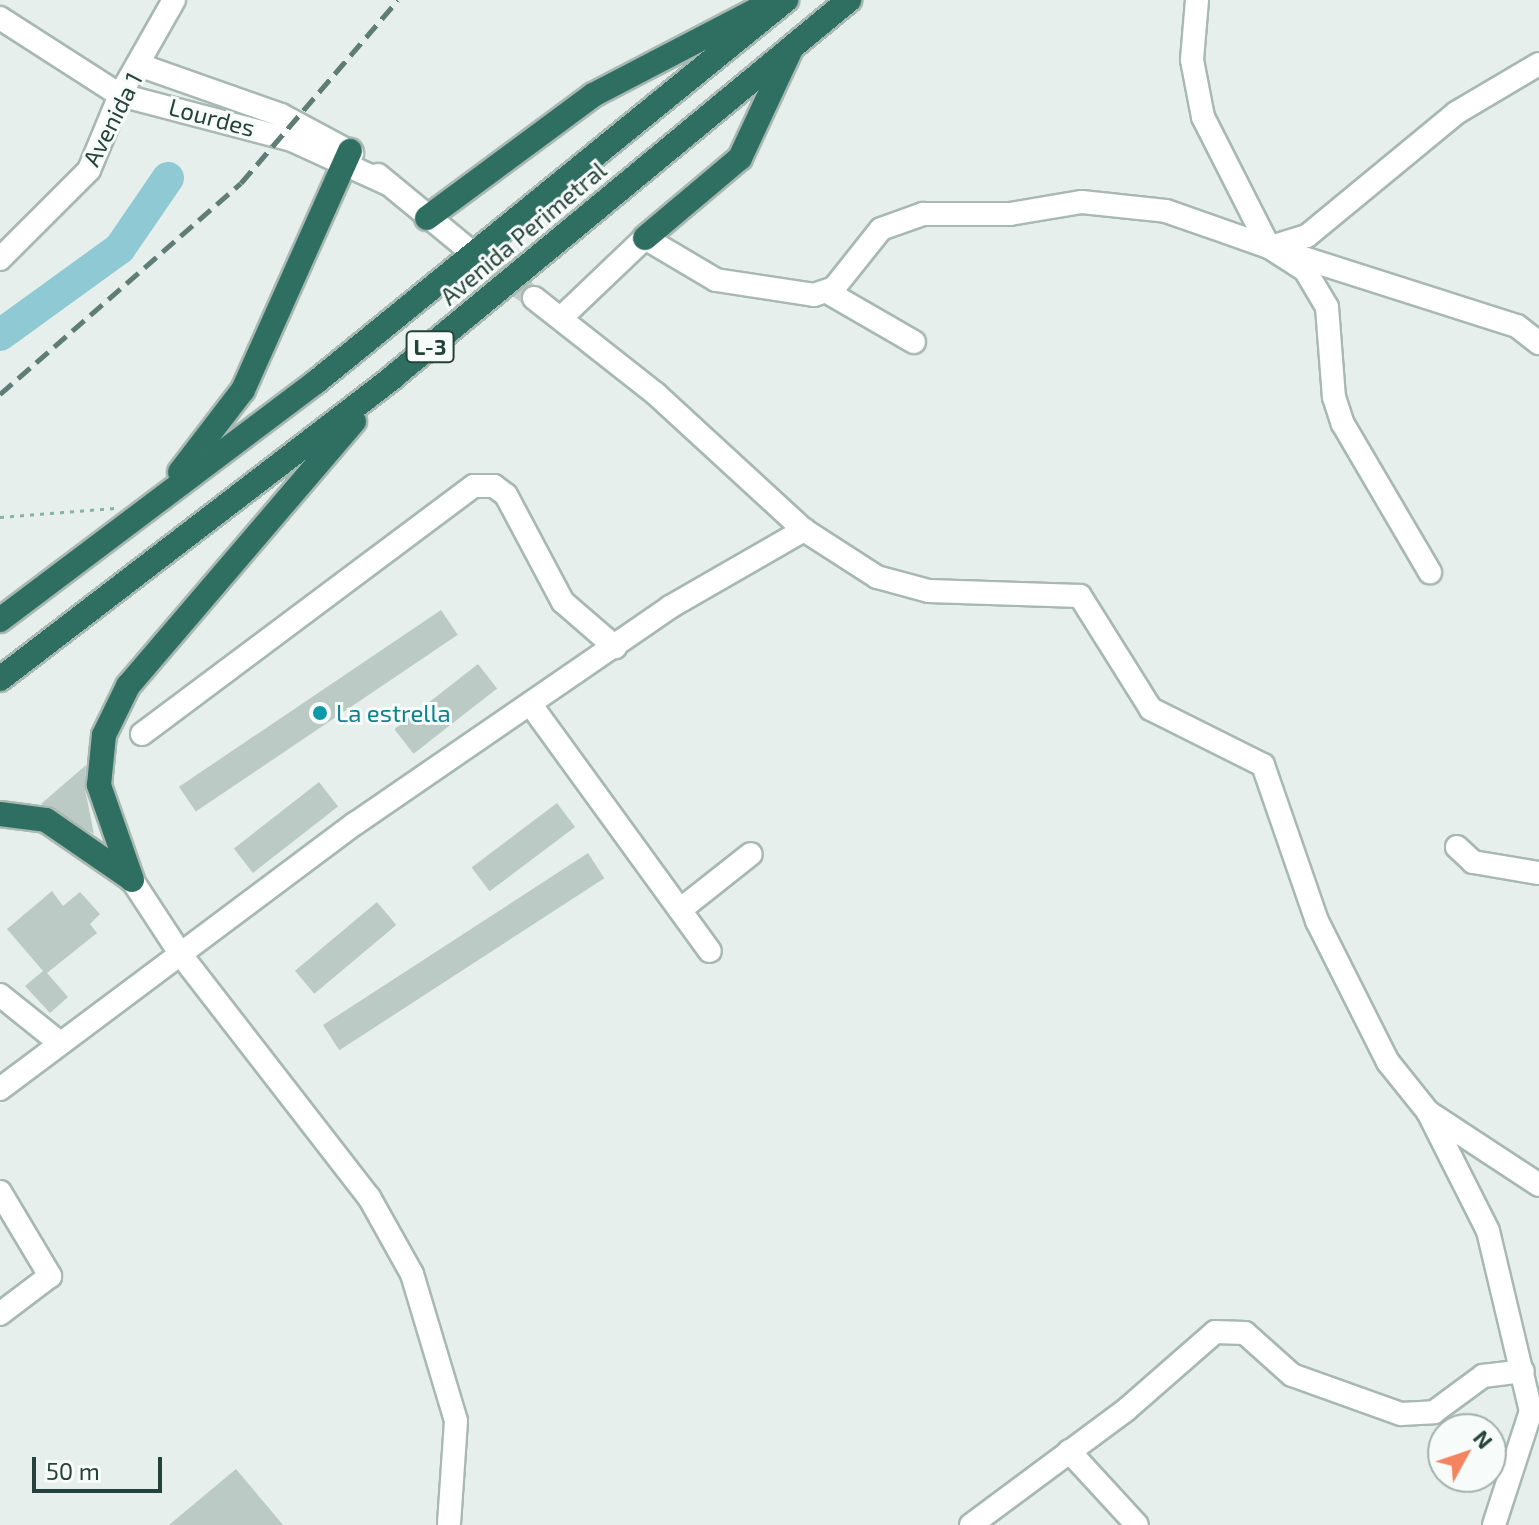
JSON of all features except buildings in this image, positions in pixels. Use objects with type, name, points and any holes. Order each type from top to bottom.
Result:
[{"type":"highway","points":[[427,218],[593,95],[776,0]]},
{"type":"highway","name":"Avenida Perimetral","points":[[0,620],[113,539],[786,0]]},
{"type":"highway","name":"Avenida Perimetral","points":[[0,679],[393,377],[849,0]]},
{"type":"highway","points":[[645,238],[740,158],[763,121],[794,43]]},
{"type":"highway","points":[[726,101],[742,97],[757,106],[763,121]]},
{"type":"highway","points":[[113,539],[209,443],[243,390],[347,157]]},
{"type":"highway","points":[[132,880],[99,785],[104,735],[128,686],[393,377]]},
{"type":"highway","points":[[0,814],[46,820],[132,880]]},
{"type":"street","name":"Avenida 1","points":[[0,259],[89,170],[120,95],[174,0]]},
{"type":"street","points":[[1197,0],[1192,60],[1203,117],[1269,247],[1305,270],[1327,307],[1334,397],[1343,424],[1430,572]]},
{"type":"street","name":"Lourdes","points":[[0,18],[120,95],[233,121],[347,157]]},
{"type":"street","points":[[1269,247],[1307,236],[1456,113],[1538,60]]},
{"type":"street","points":[[139,65],[281,115],[388,184],[464,246]]},
{"type":"street","points":[[829,293],[881,229],[923,214],[1133,204],[1517,326],[1539,343]]},
{"type":"street","points":[[563,316],[645,238],[716,280],[829,293],[914,342]]},
{"type":"street","points":[[534,298],[563,316],[804,530],[877,577],[929,591],[1080,596],[1151,709],[1263,765],[1317,921],[1388,1062],[1428,1112],[1488,1231],[1531,1411],[1494,1525]]},
{"type":"street","points":[[142,734],[474,486],[494,486],[506,495],[563,602],[615,647]]},
{"type":"street","points":[[0,1089],[181,955],[531,705],[615,647],[804,530]]},
{"type":"street","points":[[531,705],[710,951]]},
{"type":"street","points":[[1457,847],[1473,862],[1539,873]]},
{"type":"street","points":[[680,910],[751,854]]},
{"type":"street","points":[[132,880],[181,955],[369,1197],[412,1274],[456,1421],[449,1525]]},
{"type":"street","points":[[0,995],[60,1043]]},
{"type":"street","points":[[1428,1112],[1539,1185]]},
{"type":"street","points":[[0,1192],[50,1276],[0,1314]]},
{"type":"street","points":[[971,1525],[1069,1451],[1215,1332],[1245,1333],[1292,1375],[1401,1414],[1434,1412],[1483,1376],[1523,1371]]},
{"type":"street","points":[[1069,1451],[1137,1525]]},
{"type":"path","points":[[0,517],[147,505]]},
{"type":"waterway","points":[[0,335],[120,248],[168,178]]},
{"type":"tunnel","points":[[464,246],[534,298]]},
{"type":"railway","points":[[0,394],[241,183],[398,0]]},
{"type":"place","name":"La estrella","points":[[320,713]]}]
